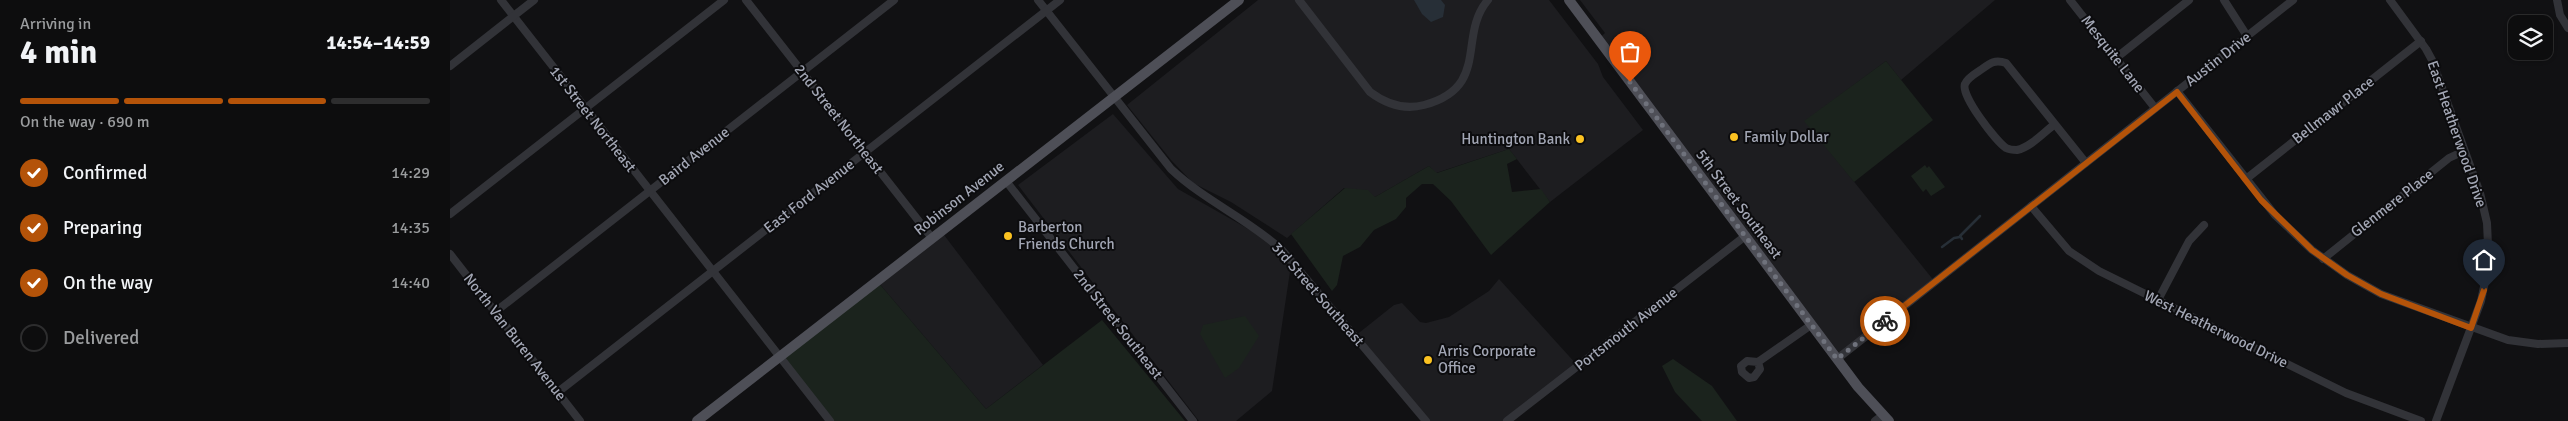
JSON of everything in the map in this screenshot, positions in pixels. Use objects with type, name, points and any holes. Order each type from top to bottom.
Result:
[{"type":"main road","name":"Robinson Avenue","points":[[697,421],[1239,0]]},
{"type":"main road","name":"5th Street Southeast","points":[[1569,0],[1744,237],[1882,419]]},
{"type":"street","name":"1st Street Northeast","points":[[501,0],[584,109],[830,421]]},
{"type":"street","points":[[450,66],[534,0]]},
{"type":"street","points":[[450,214],[724,0]]},
{"type":"street","name":"2nd Street Northeast","points":[[746,0],[932,238]]},
{"type":"street","name":"Baird Avenue","points":[[494,312],[894,0]]},
{"type":"street","name":"3rd Street Southeast","points":[[1038,0],[1157,154],[1180,177],[1199,192],[1257,228],[1282,250],[1426,421]]},
{"type":"street","name":"East Ford Avenue","points":[[558,392],[1060,0]]},
{"type":"street","points":[[1299,0],[1370,92],[1381,100],[1408,107],[1435,102],[1455,89],[1463,80],[1468,69],[1476,24],[1488,0]]},
{"type":"street","name":"Mesquite Lane","points":[[2070,0],[2156,108]]},
{"type":"street","points":[[2116,58],[2189,0]]},
{"type":"street","points":[[2224,0],[2247,36]]},
{"type":"street","name":"Austin Drive","points":[[1837,359],[2293,0]]},
{"type":"street","name":"East Heatherwood Drive","points":[[2390,0],[2421,41],[2432,60],[2484,208],[2488,245],[2486,280],[2471,328],[2436,421]]},
{"type":"street","points":[[2557,0],[2560,15],[2568,28]]},
{"type":"street","name":"Bellmawr Place","points":[[2246,179],[2421,41]]},
{"type":"street","points":[[2055,124],[2025,147],[2015,150],[2006,148],[1974,110],[1964,93],[1964,86],[1967,80],[1992,62],[2000,61],[2006,63],[2055,124],[2086,163]]},
{"type":"street","points":[[2177,92],[2275,215],[2323,259],[2381,294],[2471,328],[2525,343],[2568,343]]},
{"type":"street","name":"Glenmere Place","points":[[2323,259],[2449,158],[2464,151]]},
{"type":"street","name":"2nd Street Southeast","points":[[1006,181],[1193,421]]},
{"type":"street","name":"West Heatherwood Drive","points":[[2031,206],[2063,246],[2076,258],[2346,393],[2421,421]]},
{"type":"street","points":[[2158,300],[2189,240],[2204,225]]},
{"type":"street","name":"Portsmouth Avenue","points":[[1507,421],[1744,237]]},
{"type":"street","name":"North Van Buren Avenue","points":[[450,254],[580,421]]},
{"type":"street","points":[[1758,362],[1811,325]]},
{"type":"shaded area","points":[[1258,0],[1549,0],[1598,64],[1603,77],[1643,130],[1550,202],[1509,149],[1436,173],[1429,166],[1375,197],[1344,188],[1287,238],[1231,202],[1193,183],[1171,160],[1127,105]]},
{"type":"shaded area","points":[[1414,0],[1441,0],[1445,5],[1443,17],[1431,22],[1422,14]]},
{"type":"shaded area","points":[[1580,0],[1995,0],[1901,80],[1886,61],[1805,121],[1935,282],[1837,359],[1598,39],[1605,33]]},
{"type":"shaded area","points":[[1886,61],[1933,120],[1854,182],[1804,121]]},
{"type":"shaded area","points":[[1113,114],[1178,189],[1266,239],[1291,265],[1272,391],[1236,421],[1199,421],[1018,185]]},
{"type":"shaded area","points":[[1509,149],[1517,159],[1507,164],[1512,192],[1541,189],[1550,202],[1491,255],[1451,201],[1433,184],[1422,184],[1406,198],[1406,207],[1396,219],[1374,230],[1360,247],[1343,256],[1337,285],[1332,291],[1291,234],[1345,188],[1368,190],[1375,197],[1429,166],[1437,173]]},
{"type":"shaded area","points":[[1925,165],[1927,168],[1929,166],[1945,187],[1931,196],[1926,189],[1923,192],[1911,176]]},
{"type":"shaded area","points":[[941,231],[1043,365],[986,409],[877,281]]},
{"type":"shaded area","points":[[1499,279],[1578,366],[1507,421],[1426,421],[1355,336],[1394,305],[1402,303],[1420,322],[1426,323],[1449,317],[1489,291]]},
{"type":"shaded area","points":[[877,281],[986,409],[1102,320],[1185,421],[830,421],[778,357]]},
{"type":"shaded area","points":[[1245,316],[1259,336],[1239,368],[1225,378],[1200,334],[1203,325]]},
{"type":"shaded area","points":[[1673,359],[1712,386],[1737,421],[1702,421],[1675,392],[1662,366]]},
{"type":"waterway","points":[[1962,239],[1960,236],[1980,216]]},
{"type":"waterway","points":[[1942,247],[1954,238],[1960,237]]},
{"type":"way so far","points":[[1630,82],[1837,359],[1885,321]]},
{"type":"place","name":"Family Dollar","points":[[1734,137]]},
{"type":"place","name":"Huntington Bank","points":[[1580,139]]},
{"type":"place","name":"Barberton Friends Church","points":[[1008,236]]},
{"type":"place","name":"Arris Corporate Office","points":[[1428,360]]},
{"type":"route","points":[[1885,321],[2177,92],[2261,200],[2293,234],[2323,259],[2347,275],[2381,294],[2471,328],[2484,290]]}]
